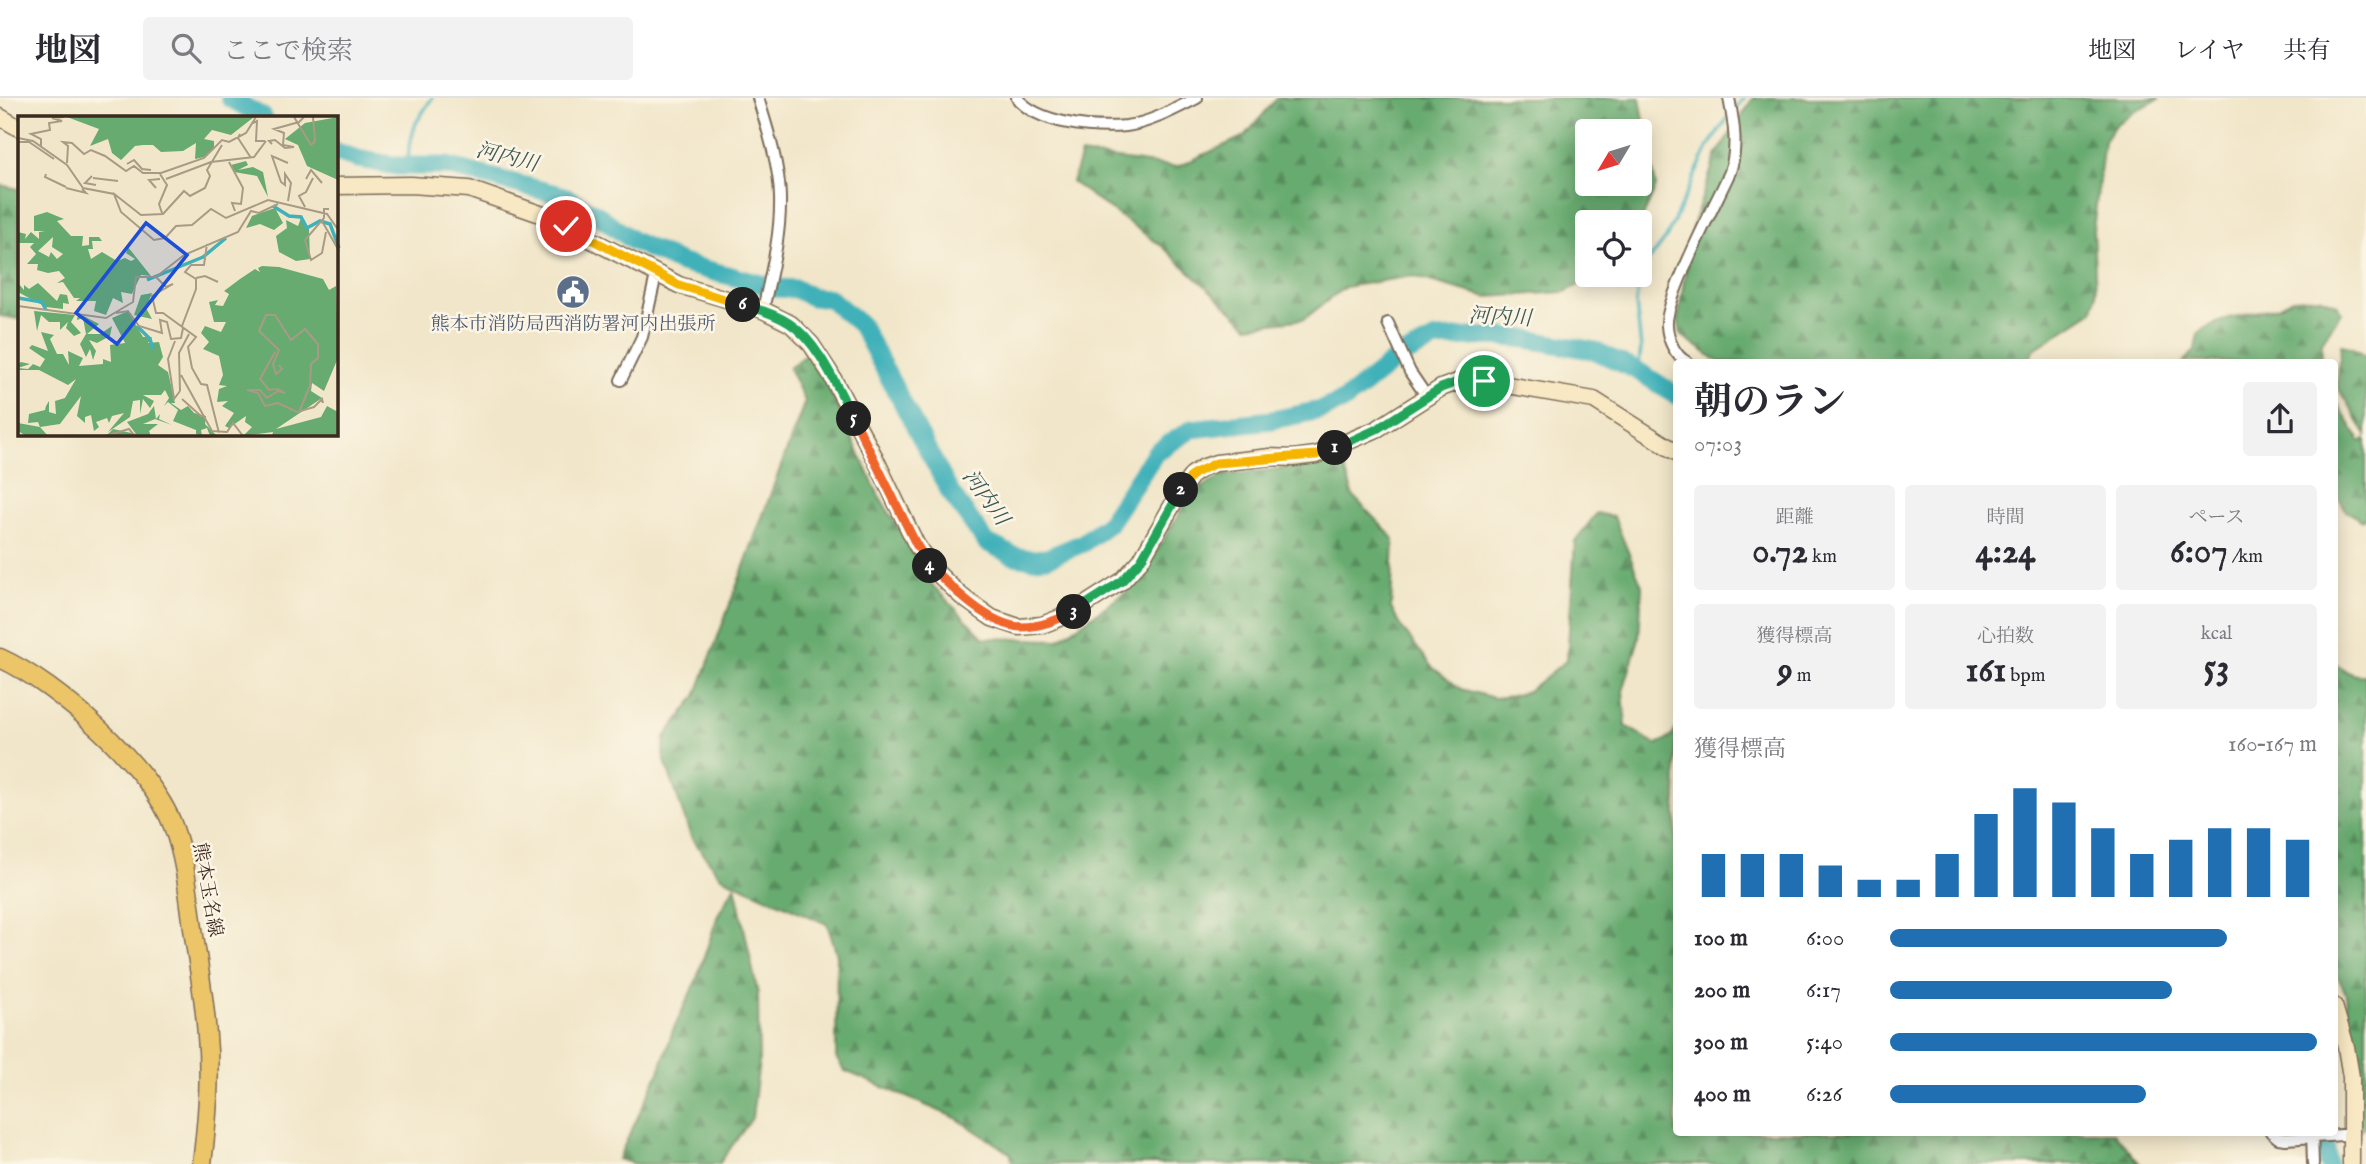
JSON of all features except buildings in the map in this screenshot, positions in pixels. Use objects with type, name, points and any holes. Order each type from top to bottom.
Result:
[{"type":"main road","points":[[0,117],[18,127]]},
{"type":"main road","points":[[338,186],[411,185],[469,190],[543,215],[679,285],[765,304],[792,324],[811,344],[830,373],[916,544],[931,567],[961,596],[992,618],[1019,627],[1042,625],[1072,613],[1122,581],[1141,560],[1181,490],[1193,474],[1203,467],[1216,463],[1316,455],[1377,429],[1441,388],[1463,380],[1484,381],[1594,400],[1673,450]]},
{"type":"main road","name":"熊本玉名線","points":[[0,658],[29,672],[70,703],[139,771],[173,825],[187,880],[208,1038],[207,1122],[202,1164]]},
{"type":"main road","points":[[2338,1020],[2351,1077],[2346,1136],[2351,1164]]},
{"type":"street","points":[[758,98],[771,140],[780,197],[773,273],[765,304]]},
{"type":"street","points":[[1017,98],[1026,107],[1059,122],[1127,125],[1161,115],[1197,98]]},
{"type":"street","points":[[1682,359],[1670,343],[1666,324],[1678,284],[1730,172],[1735,155],[1736,134],[1729,98]]},
{"type":"street","points":[[621,380],[642,337],[656,275]]},
{"type":"street","points":[[1388,323],[1410,372],[1427,397]]},
{"type":"street","points":[[2276,1136],[2286,1139],[2306,1136]]},
{"type":"street","points":[[2313,1136],[2313,1164]]},
{"type":"street","points":[[2338,1136],[2346,1136]]},
{"type":"green space","points":[[1277,98],[1640,98],[1644,119],[1575,119],[1575,196],[1652,196],[1646,210],[1575,210],[1575,287],[1565,292],[1487,297],[1412,276],[1345,287],[1304,319],[1248,326],[1163,247],[1072,182],[1081,154],[1177,167],[1245,136]]},
{"type":"green space","points":[[1753,98],[2160,98],[2115,125],[2104,141],[2093,230],[2096,294],[2093,311],[2033,350],[2030,359],[1715,359],[1681,335],[1678,319],[1692,228],[1716,156]]},
{"type":"green space","points":[[1652,165],[1656,187],[1652,196]]},
{"type":"green space","points":[[0,185],[18,189],[18,319],[0,316]]},
{"type":"green space","points":[[2319,297],[2337,304],[2341,312],[2322,342],[2322,359],[2186,359],[2195,350],[2198,334],[2205,328],[2229,318],[2278,307],[2293,299]]},
{"type":"green space","points":[[2341,345],[2351,347],[2366,357],[2366,435],[2338,388]]},
{"type":"green space","points":[[811,350],[878,494],[933,586],[984,638],[1058,640],[1136,585],[1191,494],[1223,475],[1343,462],[1353,496],[1394,539],[1391,608],[1399,624],[1432,667],[1461,689],[1494,698],[1512,696],[1528,691],[1567,660],[1575,541],[1597,513],[1614,517],[1642,586],[1639,638],[1623,691],[1626,726],[1657,745],[1673,734],[1673,1136],[2117,1136],[2140,1164],[1012,1164],[1011,1154],[956,1118],[845,1071],[836,1058],[837,955],[827,924],[721,877],[691,837],[663,755],[665,737],[696,696],[805,401],[789,368]]},
{"type":"green space","points":[[2338,405],[2361,442],[2366,439],[2366,518],[2360,520],[2346,510],[2338,498]]},
{"type":"green space","points":[[2338,665],[2349,673],[2366,675],[2366,1127],[2358,1131],[2346,994],[2338,977]]},
{"type":"green space","points":[[735,885],[758,994],[759,1062],[752,1118],[719,1164],[635,1164],[618,1159],[659,1072],[673,1030],[696,981],[718,915]]},
{"type":"waterway","name":"河内川","points":[[230,98],[261,116]]},
{"type":"waterway","points":[[408,166],[409,146],[416,123],[432,98]]},
{"type":"waterway","points":[[1734,110],[1744,98]]},
{"type":"waterway","points":[[1638,371],[1641,348],[1636,304],[1638,285],[1647,263],[1666,238],[1708,147],[1729,116]]},
{"type":"waterway","name":"河内川","points":[[338,153],[397,166],[447,166],[564,196],[601,217],[633,241],[681,263],[776,288],[796,289],[812,297],[829,298],[861,325],[950,492],[986,542],[1014,556],[1047,558],[1083,543],[1108,524],[1156,452],[1192,429],[1272,420],[1321,410],[1345,400],[1399,357],[1436,339],[1492,336],[1596,351],[1638,371],[1673,393]]},
{"type":"waterway","name":"河内川","points":[[2324,1136],[2328,1164]]},
{"type":"place","name":"熊本市消防局西消防署河内出張所","points":[[573,292]]},
{"type":"route","points":[[566,226],[679,285],[763,310],[792,324],[811,344],[830,373],[916,544],[931,567],[961,596],[992,618],[1019,627],[1042,625],[1072,613],[1122,581],[1141,560],[1181,490],[1193,474],[1203,467],[1270,457],[1316,455],[1377,429],[1441,388],[1463,380],[1484,381]]}]
